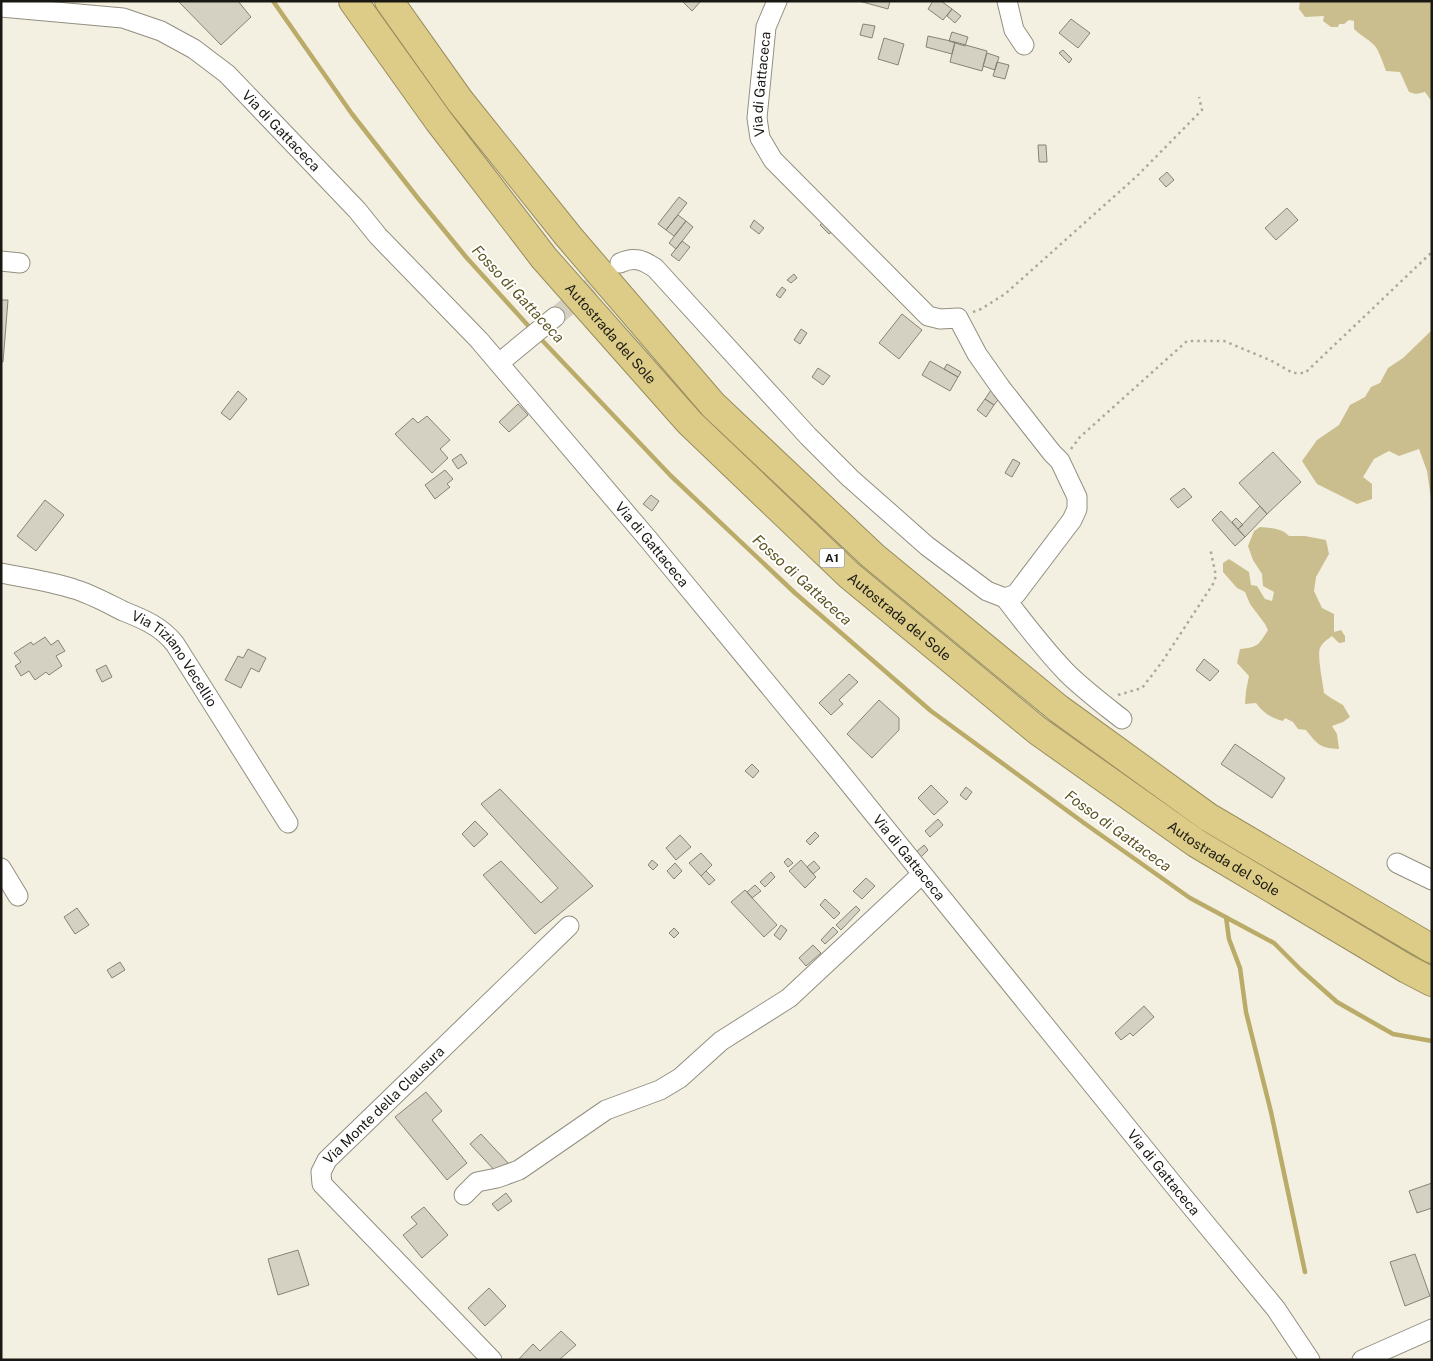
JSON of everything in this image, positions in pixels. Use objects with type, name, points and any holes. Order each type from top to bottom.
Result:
[{"type":"highway","name":"Autostrada del Sole","points":[[353,1],[438,120],[544,258],[690,423],[849,575],[1038,731],[1196,843],[1432,982]]},
{"type":"highway","name":"Autostrada del Sole","points":[[389,1],[460,101],[563,230],[714,405],[873,556],[1059,709],[1208,817],[1432,949]]},
{"type":"street","name":"Via di Gattaceca","points":[[777,1],[766,27],[757,118],[760,138],[773,160],[928,316],[940,319],[958,318]]},
{"type":"street","points":[[1007,1],[1014,30],[1024,45]]},
{"type":"street","name":"Via di Gattaceca","points":[[1,7],[123,18],[160,32],[194,49],[227,74],[357,210],[378,236],[480,340],[648,539],[1276,1309],[1310,1360]]},
{"type":"street","points":[[620,263],[638,258],[655,268],[808,436],[850,478],[927,546],[987,591],[1004,598],[1066,672],[1122,719]]},
{"type":"street","points":[[1,262],[20,263]]},
{"type":"street","points":[[499,363],[555,317]]},
{"type":"street","points":[[958,318],[977,354],[1001,388],[1060,462],[1077,497],[1077,508],[1072,520],[1016,594],[1004,598]]},
{"type":"street","name":"Via Tiziano Vecellio","points":[[1,573],[62,585],[82,591],[151,623],[168,634],[288,823]]},
{"type":"street","points":[[1396,863],[1432,880]]},
{"type":"street","points":[[1,868],[18,896]]},
{"type":"street","points":[[464,1195],[477,1182],[497,1178],[519,1170],[606,1110],[660,1090],[680,1078],[721,1042],[789,998],[922,874]]},
{"type":"street","name":"Via Monte della Clausura","points":[[492,1360],[322,1184],[321,1172],[327,1160],[569,926]]},
{"type":"street","points":[[1362,1360],[1432,1329]]},
{"type":"path","points":[[958,318],[981,309],[1005,294],[1137,176],[1202,110],[1199,97]]},
{"type":"path","points":[[1060,462],[1080,437],[1187,341],[1224,341],[1270,360],[1293,373],[1305,372],[1432,252]]},
{"type":"path","points":[[1097,699],[1142,688],[1162,662],[1216,576],[1210,548]]},
{"type":"shaded area","points":[[1300,1],[1432,1],[1432,102],[1425,92],[1416,94],[1409,92],[1400,72],[1386,71],[1376,47],[1354,29],[1354,21],[1349,20],[1344,24],[1339,24],[1338,27],[1331,27],[1323,21],[1324,16],[1305,17],[1299,9]]},
{"type":"shaded area","points":[[1432,330],[1432,506],[1427,471],[1419,449],[1399,456],[1389,451],[1374,459],[1363,477],[1372,484],[1372,499],[1357,504],[1317,484],[1302,461],[1317,440],[1339,425],[1350,405],[1365,397],[1371,387],[1380,383],[1388,368],[1403,358]]},
{"type":"shaded area","points":[[1260,527],[1279,530],[1289,536],[1305,536],[1326,540],[1329,554],[1316,577],[1314,591],[1322,608],[1334,614],[1334,632],[1341,630],[1345,636],[1345,642],[1339,643],[1332,636],[1322,644],[1319,652],[1324,693],[1343,705],[1350,717],[1332,726],[1337,734],[1339,749],[1320,745],[1306,730],[1298,729],[1293,722],[1285,718],[1283,721],[1271,717],[1261,710],[1256,703],[1245,704],[1249,676],[1237,663],[1240,649],[1257,645],[1268,630],[1250,604],[1245,592],[1237,588],[1223,572],[1223,563],[1229,559],[1249,572],[1251,585],[1257,586],[1265,599],[1272,601],[1274,592],[1263,586],[1262,574],[1253,560],[1248,546],[1254,531]]},
{"type":"building","points":[[178,1],[238,1],[251,17],[221,45]]},
{"type":"building","points":[[682,1],[701,1],[692,11]]},
{"type":"building","points":[[859,1],[890,1],[888,9]]},
{"type":"building","points":[[933,1],[941,1],[952,9],[943,20],[928,9]]},
{"type":"building","points":[[952,9],[961,16],[955,23],[947,16]]},
{"type":"building","points":[[1071,19],[1090,33],[1078,48],[1059,33]]},
{"type":"building","points":[[863,24],[875,26],[872,38],[860,35]]},
{"type":"building","points":[[952,32],[968,37],[965,46],[949,41]]},
{"type":"building","points":[[928,36],[955,42],[952,54],[926,47]]},
{"type":"building","points":[[884,38],[904,44],[898,65],[878,59]]},
{"type":"building","points":[[955,42],[987,51],[982,71],[950,62]]},
{"type":"building","points":[[1063,50],[1072,59],[1069,63],[1059,53]]},
{"type":"building","points":[[987,53],[999,57],[995,70],[983,66]]},
{"type":"building","points":[[997,62],[1009,65],[1005,79],[993,76]]},
{"type":"building","points":[[1038,145],[1046,145],[1047,162],[1039,162]]},
{"type":"building","points":[[1167,172],[1174,180],[1166,187],[1159,179]]},
{"type":"building","points":[[679,197],[687,203],[666,230],[658,224]]},
{"type":"building","points":[[1287,208],[1298,220],[1276,240],[1265,228]]},
{"type":"building","points":[[678,215],[686,221],[674,236],[666,230]]},
{"type":"building","points":[[754,220],[764,228],[759,234],[750,227]]},
{"type":"building","points":[[686,221],[693,227],[676,249],[669,243]]},
{"type":"building","points":[[823,222],[833,231],[829,234],[820,225]]},
{"type":"building","points":[[682,241],[690,247],[679,261],[671,255]]},
{"type":"building","points":[[794,274],[797,278],[791,283],[787,280]]},
{"type":"building","points":[[782,287],[786,290],[780,298],[776,295]]},
{"type":"building","points":[[1,300],[8,300],[3,362],[1,362]]},
{"type":"building","points":[[902,314],[922,330],[899,359],[879,343]]},
{"type":"building","points":[[801,329],[807,333],[800,344],[794,340]]},
{"type":"building","points":[[930,361],[958,377],[950,391],[922,375]]},
{"type":"building","points":[[947,364],[961,372],[958,377],[944,369]]},
{"type":"building","points":[[818,368],[830,376],[823,385],[812,377]]},
{"type":"building","points":[[991,390],[1001,396],[994,405],[985,399]]},
{"type":"building","points":[[238,391],[247,399],[230,420],[221,413]]},
{"type":"building","points":[[985,399],[994,405],[986,417],[977,410]]},
{"type":"building","points":[[518,404],[528,415],[509,432],[499,422]]},
{"type":"building","points":[[427,416],[450,440],[440,449],[448,458],[432,473],[395,434],[413,418],[418,423]]},
{"type":"building","points":[[1273,452],[1301,482],[1267,514],[1239,483]]},
{"type":"building","points":[[461,454],[467,463],[458,469],[452,460]]},
{"type":"building","points":[[1013,459],[1020,463],[1012,477],[1005,473]]},
{"type":"building","points":[[445,470],[453,479],[447,484],[450,487],[435,499],[425,485]]},
{"type":"building","points":[[1184,488],[1192,497],[1178,508],[1170,499]]},
{"type":"building","points":[[651,495],[659,501],[652,511],[643,504]]},
{"type":"building","points":[[45,500],[64,515],[36,551],[17,536]]},
{"type":"building","points":[[1260,506],[1267,514],[1245,537],[1238,529]]},
{"type":"building","points":[[1221,511],[1245,537],[1235,546],[1212,520]]},
{"type":"building","points":[[1236,518],[1243,525],[1238,529],[1232,522]]},
{"type":"building","points":[[45,637],[51,645],[58,640],[65,651],[56,656],[62,666],[49,675],[46,672],[35,680],[29,671],[21,676],[15,666],[21,662],[14,653],[31,642],[33,645]]},
{"type":"building","points":[[248,649],[266,658],[259,672],[251,668],[241,688],[225,680],[238,656],[243,658]]},
{"type":"building","points":[[1204,659],[1219,671],[1210,681],[1196,670]]},
{"type":"building","points":[[106,665],[112,677],[102,682],[96,670]]},
{"type":"building","points":[[849,674],[858,682],[839,700],[843,704],[831,715],[819,703]]},
{"type":"building","points":[[879,700],[899,718],[899,730],[872,758],[847,734]]},
{"type":"building","points":[[1235,744],[1285,778],[1272,798],[1221,764]]},
{"type":"building","points":[[752,764],[759,771],[753,778],[745,771]]},
{"type":"building","points":[[931,785],[948,802],[934,815],[918,798]]},
{"type":"building","points":[[966,787],[972,792],[966,800],[960,795]]},
{"type":"building","points":[[500,789],[593,886],[535,934],[483,875],[501,861],[541,903],[558,888],[481,804]]},
{"type":"building","points":[[938,819],[943,825],[930,837],[925,831]]},
{"type":"building","points":[[475,821],[488,834],[474,847],[462,834]]},
{"type":"building","points":[[815,832],[819,836],[810,845],[806,841]]},
{"type":"building","points":[[680,835],[691,847],[676,860],[666,848]]},
{"type":"building","points":[[924,845],[928,850],[920,858],[915,853]]},
{"type":"building","points":[[701,853],[712,865],[701,876],[689,863]]},
{"type":"building","points":[[788,858],[793,863],[788,867],[784,862]]},
{"type":"building","points":[[652,860],[658,865],[653,870],[648,865]]},
{"type":"building","points":[[801,860],[816,877],[805,888],[789,871]]},
{"type":"building","points":[[814,861],[820,868],[813,874],[807,867]]},
{"type":"building","points":[[675,863],[682,871],[674,879],[667,871]]},
{"type":"building","points":[[706,871],[715,880],[709,885],[701,876]]},
{"type":"building","points":[[771,872],[775,877],[765,887],[760,882]]},
{"type":"building","points":[[866,878],[875,886],[862,899],[853,891]]},
{"type":"building","points":[[755,885],[761,891],[752,898],[747,892]]},
{"type":"building","points":[[745,890],[777,925],[764,937],[731,902]]},
{"type":"building","points":[[825,899],[840,913],[834,919],[820,905]]},
{"type":"building","points":[[856,906],[860,910],[841,930],[836,925]]},
{"type":"building","points":[[77,908],[89,925],[75,934],[64,917]]},
{"type":"building","points":[[781,925],[787,930],[780,940],[774,935]]},
{"type":"building","points":[[833,927],[838,932],[825,944],[821,940]]},
{"type":"building","points":[[674,928],[679,933],[674,938],[669,933]]},
{"type":"building","points":[[813,945],[821,953],[806,966],[799,958]]},
{"type":"building","points":[[120,962],[125,970],[112,978],[107,970]]},
{"type":"building","points":[[1144,1006],[1154,1017],[1133,1036],[1130,1033],[1121,1040],[1115,1033]]},
{"type":"building","points":[[426,1092],[442,1111],[432,1120],[467,1163],[447,1180],[395,1117]]},
{"type":"building","points":[[481,1134],[509,1164],[498,1174],[470,1144]]},
{"type":"building","points":[[1432,1183],[1432,1208],[1417,1213],[1409,1191]]},
{"type":"building","points":[[506,1193],[512,1201],[498,1211],[492,1204]]},
{"type":"building","points":[[424,1207],[448,1235],[422,1258],[403,1235],[417,1224],[411,1217]]},
{"type":"building","points":[[298,1250],[309,1285],[278,1295],[268,1259]]},
{"type":"building","points":[[1415,1254],[1430,1296],[1405,1306],[1390,1262]]},
{"type":"building","points":[[489,1288],[506,1306],[485,1326],[468,1308]]},
{"type":"building","points":[[561,1331],[576,1345],[559,1360],[518,1360],[533,1344],[540,1351]]},
{"type":"waterway","name":"Fosso di Gattaceca","points":[[273,1],[352,114],[417,197],[466,257],[533,331]]},
{"type":"waterway","name":"Fosso di Gattaceca","points":[[538,336],[671,476],[795,593],[931,711],[1190,898],[1274,943],[1337,1002],[1393,1034],[1432,1041]]},
{"type":"waterway","points":[[1226,917],[1229,939],[1240,968],[1246,1012],[1271,1112],[1305,1272]]},
{"type":"tunnel","points":[[555,317],[612,270]]}]
